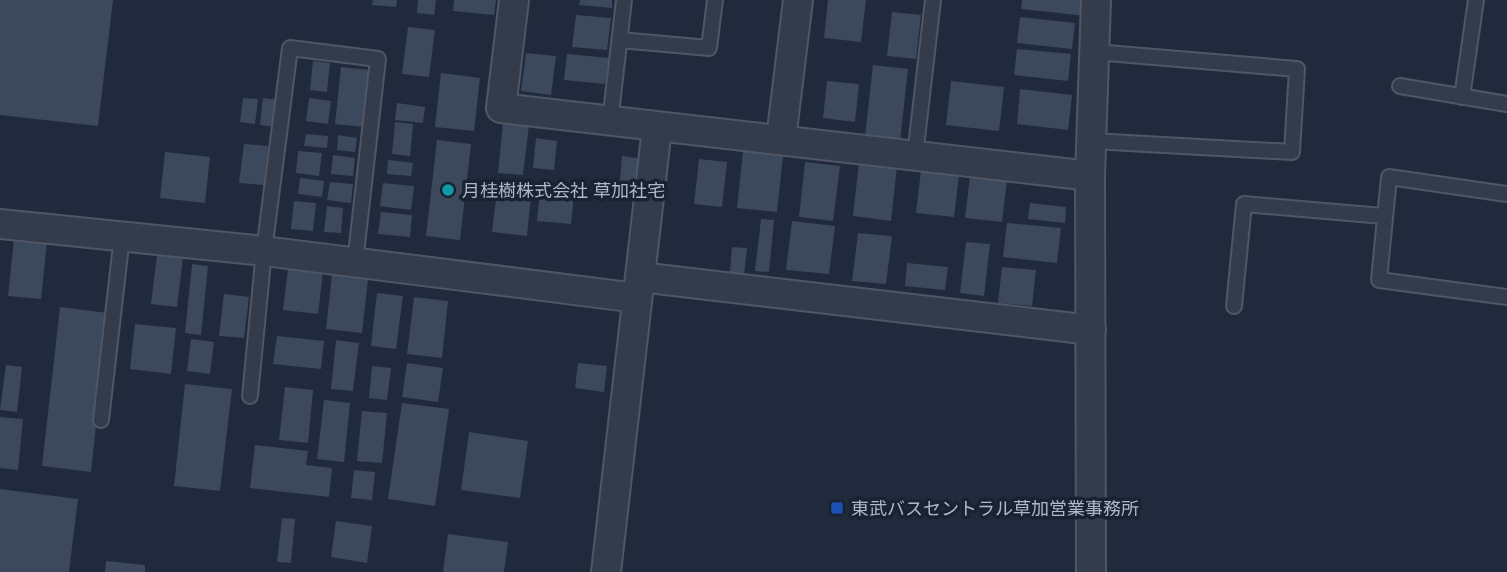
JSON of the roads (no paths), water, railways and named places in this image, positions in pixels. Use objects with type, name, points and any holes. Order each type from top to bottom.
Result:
[{"type":"street","points":[[514,0],[501,108],[1090,176]]},
{"type":"street","points":[[781,139],[797,0]]},
{"type":"street","points":[[1091,572],[1090,176],[1096,0]]},
{"type":"street","points":[[606,572],[657,128]]},
{"type":"street","points":[[0,224],[355,262],[1091,330]]},
{"type":"lane","points":[[610,122],[624,0]]},
{"type":"lane","points":[[620,40],[709,48],[715,0]]},
{"type":"lane","points":[[915,156],[933,0]]},
{"type":"lane","points":[[1462,97],[1476,0]]},
{"type":"lane","points":[[250,396],[264,251],[290,48],[378,59],[355,262]]},
{"type":"lane","points":[[1093,141],[1292,152],[1297,69],[1095,52]]},
{"type":"lane","points":[[1400,86],[1507,104]]},
{"type":"lane","points":[[1507,194],[1389,177],[1383,216],[1379,280],[1507,298]]},
{"type":"lane","points":[[1234,306],[1244,204],[1383,216]]},
{"type":"lane","points":[[101,420],[122,236]]},
{"type":"place","name":"月桂樹株式会社 草加社宅","points":[[448,190]]},
{"type":"place","name":"東武バスセントラル草加営業事務所","points":[[837,508]]}]
